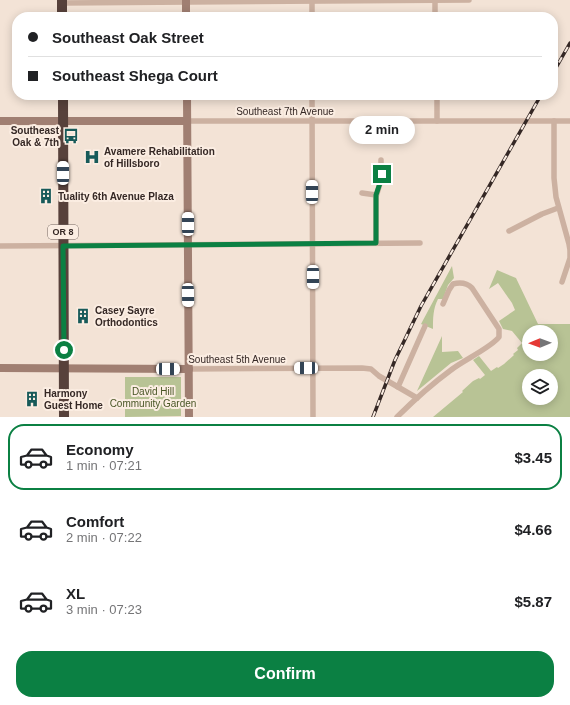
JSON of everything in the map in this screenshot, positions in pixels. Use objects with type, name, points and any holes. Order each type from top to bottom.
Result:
[{"type":"highway","points":[[62,1],[62,12]]},
{"type":"highway","name":"OR 8","points":[[63,100],[64,417]]},
{"type":"street","points":[[435,0],[435,12]]},
{"type":"street","points":[[62,1],[470,0]]},
{"type":"street","points":[[186,1],[186,12]]},
{"type":"street","points":[[312,1],[312,12]]},
{"type":"street","points":[[187,100],[189,417]]},
{"type":"street","points":[[312,100],[313,417]]},
{"type":"street","points":[[437,100],[437,121]]},
{"type":"street","name":"Southeast 7th Avenue","points":[[0,121],[570,121]]},
{"type":"street","points":[[554,121],[554,178],[558,208],[570,251],[570,258],[562,282]]},
{"type":"street","points":[[376,243],[376,195],[382,177],[382,160]]},
{"type":"street","points":[[362,193],[376,195]]},
{"type":"street","points":[[509,231],[542,214],[558,208]]},
{"type":"street","points":[[0,246],[420,243]]},
{"type":"street","points":[[397,417],[417,398],[451,370],[499,337],[499,329],[472,288],[468,285],[464,283],[453,284],[443,304]]},
{"type":"street","points":[[398,386],[425,326]]},
{"type":"street","name":"Southeast 5th Avenue","points":[[0,368],[371,369],[379,376],[417,398]]},
{"type":"green space","points":[[452,266],[454,278],[448,285],[443,299],[438,299],[436,303],[433,329],[421,324]]},
{"type":"green space","points":[[497,270],[516,278],[538,324],[570,324],[570,417],[433,417],[463,392],[462,391],[473,381],[479,378],[480,379],[485,375],[473,360],[479,356],[491,371],[504,364],[514,355],[513,354],[518,350],[517,348],[522,343],[512,331],[503,329],[499,321],[515,310],[498,283],[489,289]]},
{"type":"green space","points":[[442,336],[442,352],[458,351],[463,358],[451,363],[417,391]]},
{"type":"green space","name":"David Hill Community Garden","points":[[125,377],[181,377],[181,416],[125,417]]},
{"type":"railway","points":[[558,64],[570,43]]},
{"type":"railway","points":[[373,417],[395,360],[421,306],[538,100]]},
{"type":"place","name":"Southeast Oak & 7th","points":[[71,136]]},
{"type":"place","name":"Avamere Rehabilitation of Hillsboro","points":[[92,157]]},
{"type":"place","name":"Tuality 6th Avenue Plaza","points":[[46,196]]},
{"type":"place","name":"Casey Sayre Orthodontics","points":[[83,316]]},
{"type":"place","name":"Harmony Guest Home","points":[[32,399]]},
{"type":"route","points":[[64,350],[63,246],[376,243],[376,195],[382,174]]}]
